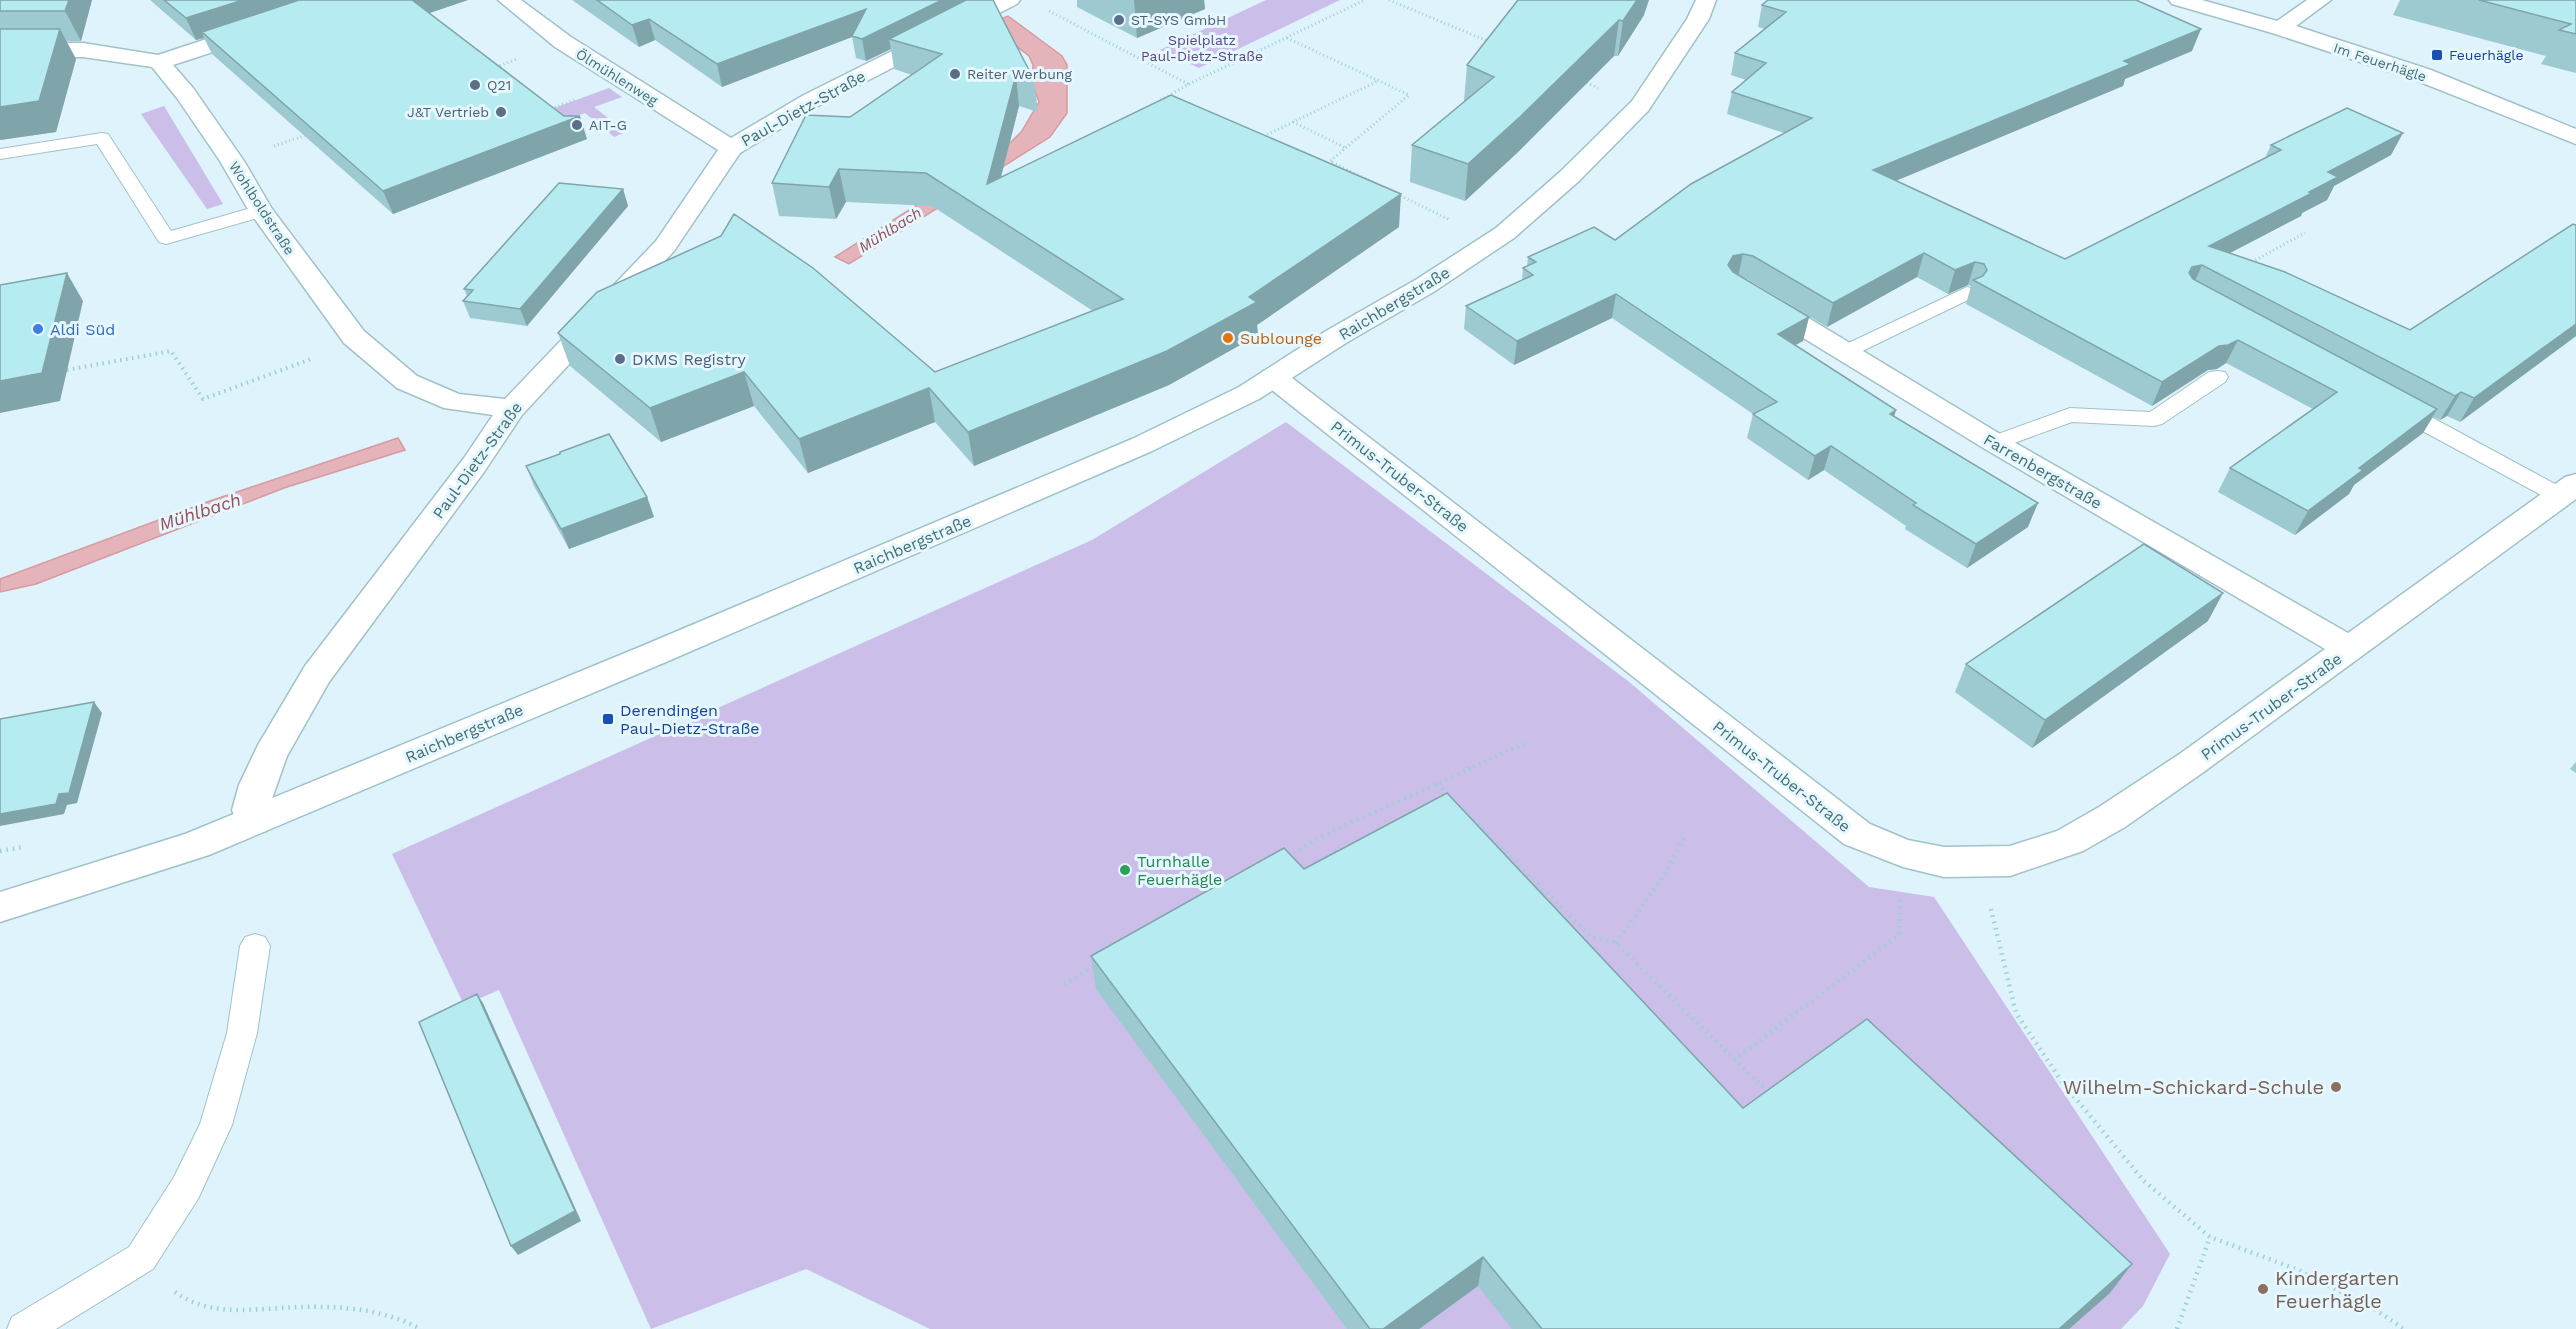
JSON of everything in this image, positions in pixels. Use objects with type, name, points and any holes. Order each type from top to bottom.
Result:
[{"type":"street","name":"Ölmühlenweg","points":[[508,0],[563,42],[731,148]]},
{"type":"street","name":"Paul-Dietz-Straße","points":[[253,822],[250,810],[256,785],[270,754],[317,674],[447,501],[512,409],[665,246],[731,148],[810,101],[1010,0]]},
{"type":"street","name":"Raichbergstraße","points":[[0,907],[196,845],[253,822],[644,658],[1142,445],[1220,409],[1336,337],[1426,285],[1493,241],[1570,176],[1640,106],[1698,19],[1706,0]]},
{"type":"street","name":"Im Feuerhägle","points":[[2179,0],[2280,28],[2452,85],[2576,136]]},
{"type":"street","points":[[2280,28],[2320,0]]},
{"type":"street","points":[[0,50],[83,50],[159,62],[269,26]]},
{"type":"street","name":"Wohlboldstraße","points":[[159,62],[185,93],[232,161],[261,211],[305,273],[360,342],[407,382],[454,402],[512,409]]},
{"type":"street","name":"Farrenbergstraße","points":[[1748,293],[1995,443],[2350,649]]},
{"type":"street","name":"Primus-Truber-Straße","points":[[1273,377],[1857,834],[1903,853],[1944,862],[2010,861],[2070,841],[2112,817],[2193,762],[2568,490]]},
{"type":"lane","points":[[0,154],[102,138],[166,238],[261,211]]},
{"type":"lane","points":[[1845,352],[1967,293]]},
{"type":"lane","points":[[1995,443],[2070,415],[2154,419],[2217,377]]},
{"type":"lane","points":[[2380,399],[2568,490]]},
{"type":"lane","points":[[24,1329],[141,1258],[186,1188],[216,1125],[242,1033],[255,946]]},
{"type":"path","points":[[1158,102],[1189,84],[1365,0]]},
{"type":"path","points":[[1389,0],[1499,46]]},
{"type":"path","points":[[1045,9],[1189,84]]},
{"type":"path","points":[[1286,38],[1409,95],[1330,161],[1493,241]]},
{"type":"path","points":[[1575,78],[1640,106]]},
{"type":"path","points":[[543,112],[623,81]]},
{"type":"path","points":[[1251,142],[1379,81]]},
{"type":"path","points":[[1293,122],[1346,148]]},
{"type":"path","points":[[232,161],[311,134]]},
{"type":"path","points":[[2242,267],[2305,232]]},
{"type":"path","points":[[67,370],[171,351],[203,399],[360,342]]},
{"type":"path","points":[[250,377],[254,381]]},
{"type":"path","points":[[1286,857],[1326,834],[1526,743]]},
{"type":"path","points":[[1437,784],[1590,936],[1616,943],[1772,1097]]},
{"type":"path","points":[[1616,943],[1668,871],[1684,837]]},
{"type":"path","points":[[1734,1060],[1899,935],[1903,853]]},
{"type":"path","points":[[1980,863],[2016,1013],[2062,1082],[2144,1181],[2210,1237],[2296,1269],[2373,1308],[2404,1329]]},
{"type":"path","points":[[1064,984],[1104,961]]},
{"type":"path","points":[[2177,1329],[2210,1237]]},
{"type":"path","points":[[141,1258],[183,1300],[218,1308],[256,1310],[299,1306],[382,1312],[421,1329]]},
{"type":"green space","name":"Spielplatz Paul-Dietz-Straße","points":[[1266,0],[1340,0],[1199,68],[1160,50]]},
{"type":"green space","points":[[609,88],[622,97],[594,107],[626,132],[614,137],[585,113],[532,132],[519,121]]},
{"type":"green space","points":[[164,106],[223,204],[207,209],[141,114]]},
{"type":"green space","name":"Turnhalle Feuerhägle","points":[[1286,422],[1628,681],[1869,887],[1934,897],[2170,1254],[2143,1306],[2121,1329],[930,1329],[806,1269],[651,1329],[499,990],[464,1005],[392,854],[1092,540]]},
{"type":"water","name":"Mühlbach","points":[[1008,16],[1062,56],[1067,65],[1067,113],[1050,137],[849,264],[835,257],[1002,151],[1022,131],[1039,102],[1032,83],[1033,65],[1029,56],[1002,35],[996,21]]},
{"type":"water","name":"Mühlbach","points":[[398,438],[405,450],[284,488],[36,584],[0,592],[0,579],[207,502]]},
{"type":"building","points":[[0,0],[69,0],[65,11],[0,11]]},
{"type":"building","points":[[164,0],[243,0],[186,18]]},
{"type":"building","points":[[299,0],[412,0],[564,116],[580,116],[383,191],[202,32]]},
{"type":"building","points":[[597,0],[942,0],[862,39],[852,36],[866,9],[717,64],[649,19],[632,25]]},
{"type":"building","points":[[966,0],[993,0],[1034,80],[1016,75],[987,184],[1171,95],[1401,194],[1249,297],[1257,302],[1167,351],[968,432],[929,388],[799,439],[744,372],[650,408],[558,333],[597,292],[721,236],[734,214],[813,268],[935,372],[1123,299],[926,173],[839,169],[829,187],[772,183],[806,115],[850,117],[942,54],[889,39]]},
{"type":"building","points":[[1518,0],[1637,0],[1623,21],[1619,20],[1521,116],[1468,164],[1412,145],[1494,77],[1467,65]]},
{"type":"building","points":[[1768,0],[2136,0],[2201,29],[2124,61],[2131,64],[1873,170],[2065,259],[2281,150],[2271,145],[2347,108],[2403,133],[2328,172],[2338,177],[2309,192],[2312,193],[2209,246],[2285,272],[2410,330],[2573,224],[2576,225],[2576,324],[2474,398],[2461,392],[2455,396],[2202,265],[2192,267],[2189,273],[2193,279],[2437,409],[2359,468],[2363,470],[2308,511],[2230,468],[2337,392],[2238,340],[2219,346],[2162,382],[1973,280],[1983,276],[1987,270],[1984,264],[1975,262],[1955,270],[1924,253],[1833,303],[1753,256],[1743,254],[1733,256],[1728,265],[1733,272],[1809,317],[1778,334],[1896,410],[1890,414],[2038,503],[1976,544],[1913,505],[1916,503],[1831,446],[1815,456],[1753,414],[1777,402],[1616,294],[1517,341],[1466,306],[1533,275],[1523,268],[1536,262],[1528,257],[1594,227],[1615,240],[1691,184],[1812,118],[1732,92],[1766,63],[1735,53],[1786,12],[1762,5]]},
{"type":"building","points":[[2479,0],[2576,0],[2576,34],[2559,30],[2571,24]]},
{"type":"building","points":[[0,29],[60,29],[39,101],[0,107]]},
{"type":"building","points":[[559,183],[623,189],[520,309],[463,301],[473,290],[464,289]]},
{"type":"building","points":[[67,273],[42,373],[0,381],[0,285]]},
{"type":"building","points":[[609,434],[647,497],[561,529],[526,466]]},
{"type":"building","points":[[2144,544],[2223,593],[2045,720],[1966,664]]},
{"type":"building","points":[[94,702],[69,793],[59,794],[56,804],[0,814],[0,719]]},
{"type":"building","name":"Turnhalle Feuerhägle","points":[[1447,793],[1743,1108],[1867,1019],[2132,1264],[2059,1329],[1542,1329],[1483,1257],[1383,1329],[1370,1329],[1091,956],[1284,848],[1304,869]]},
{"type":"building","points":[[477,994],[575,1211],[511,1246],[419,1022]]},
{"type":"place","name":"ST-SYS GmbH","points":[[1119,20]]},
{"type":"place","name":"Feuerhägle","points":[[2437,55]]},
{"type":"place","name":"Reiter Werbung","points":[[955,74]]},
{"type":"place","name":"Q21","points":[[475,85]]},
{"type":"place","name":"J&T Vertrieb","points":[[501,112]]},
{"type":"place","name":"AIT-G","points":[[577,125]]},
{"type":"place","name":"Aldi Süd","points":[[38,329]]},
{"type":"place","name":"Sublounge","points":[[1228,338]]},
{"type":"place","name":"DKMS Registry","points":[[620,359]]},
{"type":"place","name":"Derendingen Paul-Dietz-Straße","points":[[608,719]]},
{"type":"place","name":"Turnhalle Feuerhägle","points":[[1125,870]]},
{"type":"place","name":"Wilhelm-Schickard-Schule","points":[[2336,1087]]},
{"type":"place","name":"Kindergarten Feuerhägle","points":[[2263,1289]]}]
